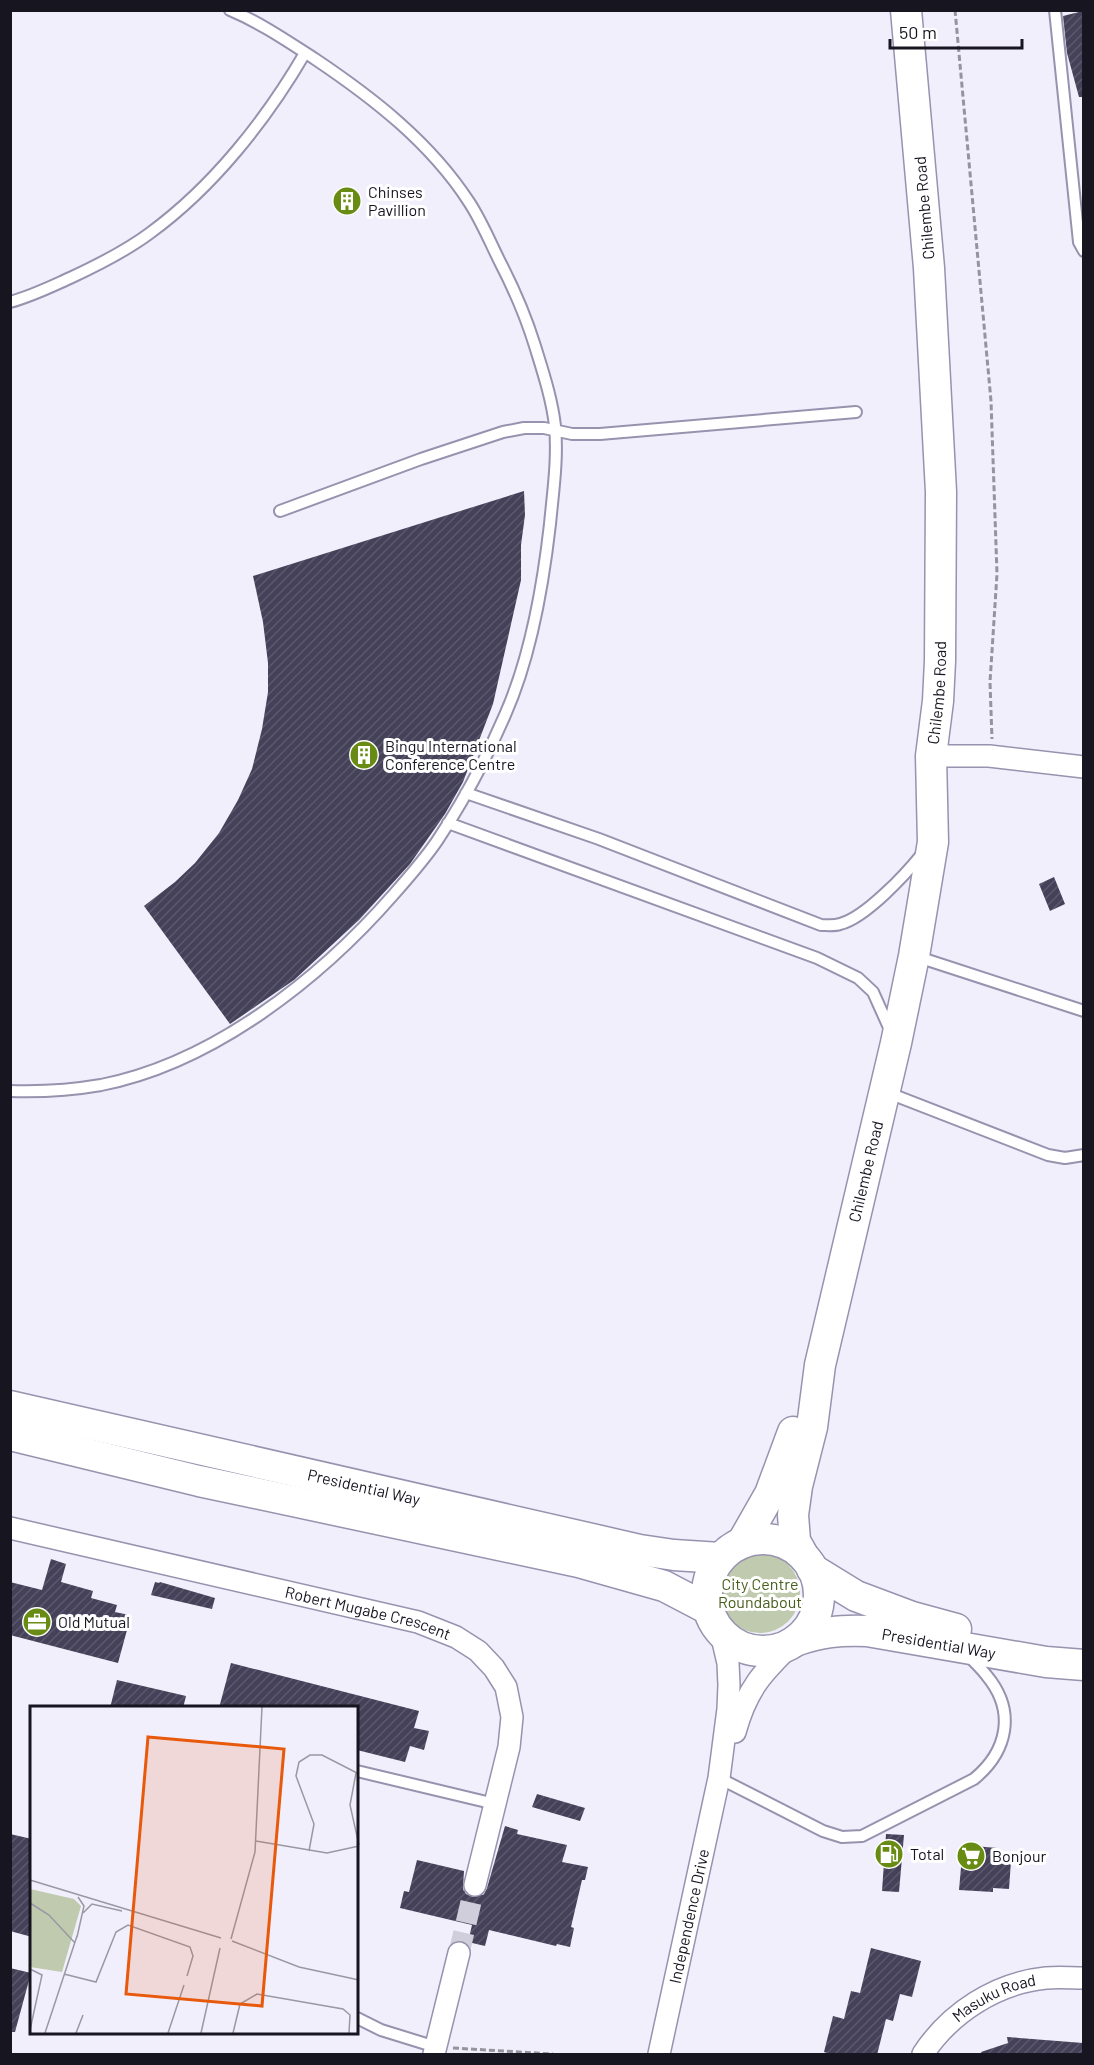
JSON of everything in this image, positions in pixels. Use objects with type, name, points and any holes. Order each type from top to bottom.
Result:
[{"type":"main road","name":"Chilembe Road","points":[[820,1365],[896,1043],[914,956],[933,842],[931,756],[938,701],[941,492],[929,268],[906,10]]},
{"type":"main road","points":[[820,1365],[812,1427],[797,1486],[794,1515],[795,1541],[817,1581],[818,1608],[805,1632],[795,1641],[770,1650],[743,1648],[731,1641],[715,1621],[706,1596],[708,1582],[713,1570],[731,1551],[770,1494],[820,1365]]},
{"type":"main road","name":"Presidential Way","points":[[10,1406],[640,1550],[674,1556],[731,1551]]},
{"type":"main road","name":"Presidential Way","points":[[10,1435],[199,1481],[579,1562],[664,1586],[715,1621]]},
{"type":"main road","points":[[731,1551],[769,1539],[782,1542],[808,1563]]},
{"type":"main road","name":"Presidential Way","points":[[795,1641],[817,1633],[840,1630],[867,1631],[1046,1662],[1083,1665],[1007,1641],[945,1627],[881,1606],[856,1596],[808,1563]]},
{"type":"street","points":[[931,756],[989,756],[1083,767]]},
{"type":"street","name":"Robert Mugabe Crescent","points":[[10,1528],[418,1622],[456,1637],[478,1651],[494,1668],[506,1687],[512,1717],[510,1737],[476,1885]]},
{"type":"street","name":"Independence Drive","points":[[659,2055],[719,1778],[728,1709],[728,1664],[715,1621]]},
{"type":"street","name":"Independence Drive","points":[[719,1778],[746,1698],[755,1682],[795,1641]]},
{"type":"street","points":[[435,2051],[459,1953]]},
{"type":"street","name":"Masuku Road","points":[[923,2055],[932,2041],[954,2017],[982,1998],[1013,1985],[1045,1978],[1083,1978]]},
{"type":"lane","points":[[10,1090],[99,1085],[128,1078],[182,1058],[254,1018],[307,980],[361,932],[411,875],[435,843],[466,793],[506,715],[528,646],[545,566],[554,490],[555,431],[551,401],[529,327],[513,288],[470,204],[450,175],[394,118],[358,88],[254,20],[230,10]]},
{"type":"lane","points":[[1055,10],[1079,242],[1083,251]]},
{"type":"lane","points":[[10,302],[29,297],[120,253],[150,234],[204,185],[253,129],[289,80],[305,52]]},
{"type":"lane","points":[[280,511],[421,459],[503,432],[524,428],[544,428],[581,434],[856,412]]},
{"type":"lane","points":[[466,793],[599,839],[821,926],[840,924],[859,914],[899,881],[933,842]]},
{"type":"lane","points":[[448,823],[806,954],[858,978],[873,992],[896,1043]]},
{"type":"lane","points":[[914,956],[1083,1011]]},
{"type":"lane","points":[[884,1091],[1048,1155],[1065,1158],[1083,1155]]},
{"type":"lane","points":[[719,1778],[823,1831],[842,1837],[862,1836],[974,1779],[996,1756],[1003,1740],[1005,1724],[997,1693],[988,1677],[961,1648]]},
{"type":"lane","points":[[358,1771],[495,1804]]},
{"type":"lane","points":[[358,2018],[435,2051]]},
{"type":"path","points":[[955,10],[991,401],[997,574],[990,682],[993,736],[989,756]]},
{"type":"path","points":[[435,2051],[553,2055]]},
{"type":"green space","name":"City Centre Roundabout","points":[[760,1553],[775,1556],[788,1565],[797,1578],[800,1593],[797,1608],[788,1621],[775,1630],[760,1633],[745,1630],[732,1621],[723,1608],[720,1593],[723,1578],[732,1565],[745,1556]]},
{"type":"building","points":[[1083,11],[1083,97],[1079,97],[1067,53],[1063,16]]},
{"type":"building","name":"Chinses Pavillion","points":[[347,190],[355,193],[358,201],[355,209],[347,212],[339,209],[336,201],[339,193]]},
{"type":"building","name":"Bingu International Conference Centre","points":[[524,491],[525,515],[521,545],[521,580],[493,704],[463,782],[445,814],[410,864],[359,920],[294,980],[230,1024],[144,906],[195,863],[219,833],[252,769],[268,692],[268,663],[263,622],[253,576]]},
{"type":"building","points":[[1054,877],[1065,904],[1050,911],[1039,884]]},
{"type":"building","points":[[51,1559],[66,1564],[61,1582],[93,1591],[91,1598],[117,1605],[115,1612],[129,1615],[130,1619],[118,1663],[10,1635],[10,1582],[42,1590]]},
{"type":"building","points":[[155,1582],[215,1598],[212,1609],[151,1595]]},
{"type":"building","points":[[231,1663],[419,1711],[414,1728],[429,1731],[424,1750],[410,1746],[405,1762],[358,1750],[358,1706],[220,1706]]},
{"type":"building","points":[[117,1680],[186,1696],[184,1706],[110,1706]]},
{"type":"building","points":[[537,1794],[585,1808],[580,1821],[532,1807]]},
{"type":"building","points":[[505,1826],[518,1830],[517,1834],[567,1845],[562,1862],[588,1867],[585,1880],[582,1880],[571,1927],[574,1928],[570,1947],[557,1944],[556,1946],[489,1930],[485,1946],[468,1942],[472,1925],[400,1908],[404,1891],[409,1892],[417,1860],[464,1871],[463,1888],[466,1894],[473,1897],[484,1894]]},
{"type":"building","points":[[10,1834],[30,1839],[30,1936],[10,1931]]},
{"type":"building","points":[[886,1834],[904,1835],[899,1892],[882,1891]]},
{"type":"building","points":[[963,1845],[997,1848],[996,1860],[1011,1861],[1009,1889],[993,1888],[993,1892],[959,1890]]},
{"type":"building","points":[[871,1948],[921,1961],[912,1997],[900,1994],[893,2021],[886,2019],[877,2055],[833,2055],[824,2052],[833,2016],[844,2019],[851,1991],[860,1993]]},
{"type":"building","points":[[10,1968],[30,1973],[30,1977],[15,2032],[10,2032]]},
{"type":"building","points":[[1007,2037],[1083,2043],[1083,2055],[982,2055],[981,2052],[1008,2043]]},
{"type":"tunnel","points":[[459,1953],[475,1885]]},
{"type":"place","name":"Chinses Pavillion","points":[[347,201]]},
{"type":"place","name":"Bingu International Conference Centre","points":[[364,755]]},
{"type":"place","name":"Old Mutual","points":[[37,1622]]},
{"type":"place","name":"Total","points":[[889,1854]]},
{"type":"place","name":"Bonjour","points":[[971,1856]]}]
